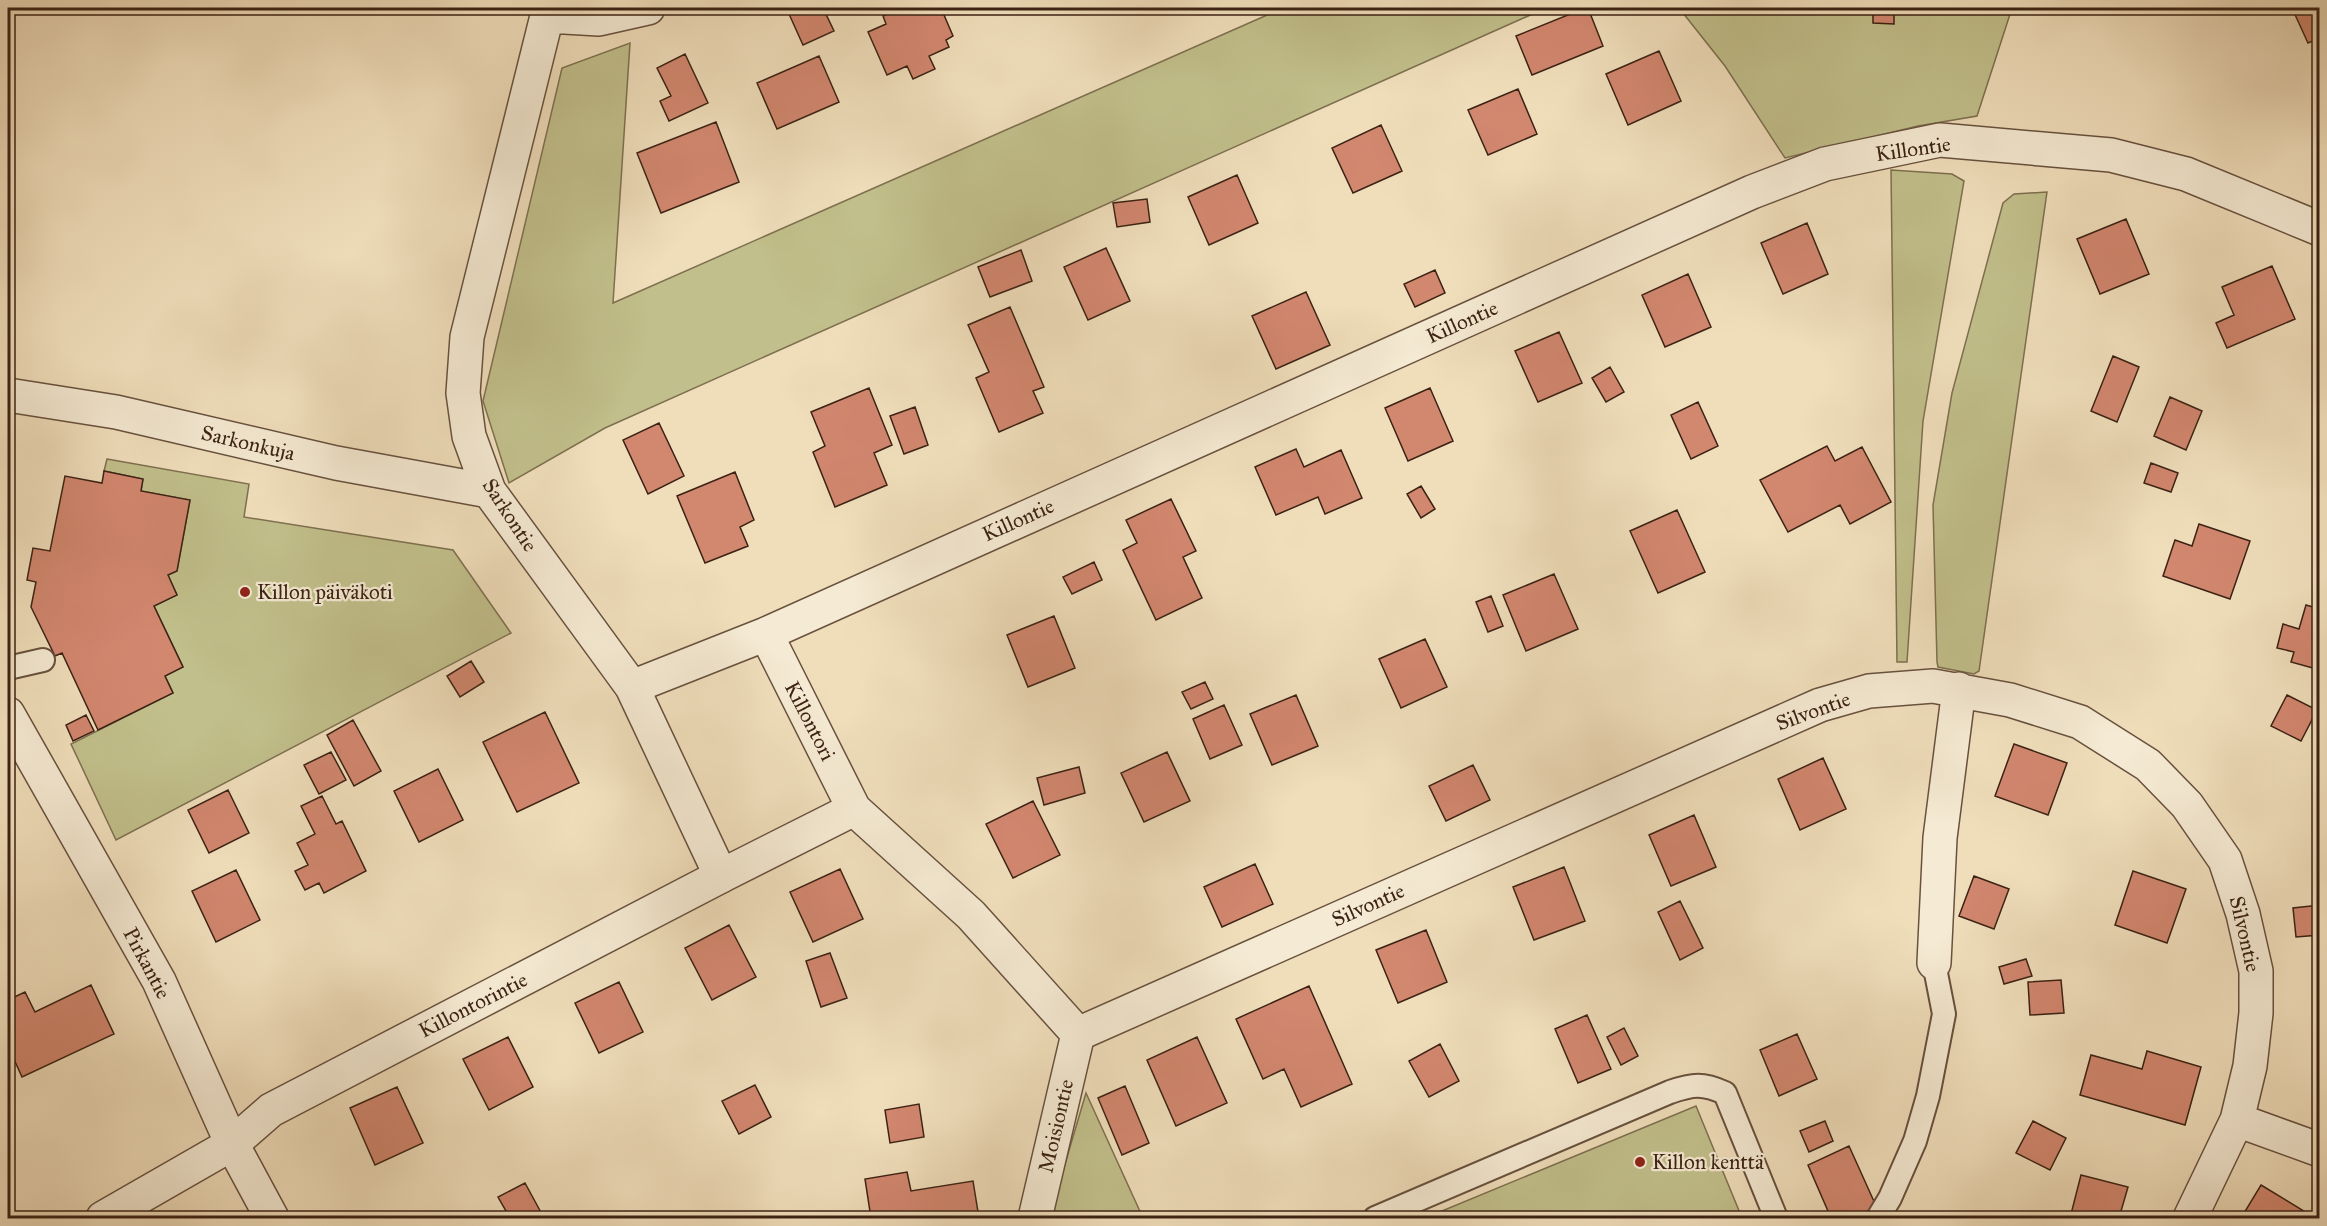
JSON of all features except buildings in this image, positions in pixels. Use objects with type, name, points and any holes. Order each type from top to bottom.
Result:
[{"type":"street","points":[[547,12],[599,19],[648,8]]},
{"type":"street","name":"Sarkontie","points":[[547,12],[467,337],[463,393],[469,436],[489,491],[632,687],[721,876]]},
{"type":"street","name":"Killontie","points":[[632,687],[766,634],[1734,200],[1825,164],[1940,140],[2111,155],[2194,177],[2319,229]]},
{"type":"street","name":"Sarkonkuja","points":[[8,395],[116,412],[336,463],[489,491]]},
{"type":"street","name":"Killontori","points":[[766,634],[854,809]]},
{"type":"street","name":"Silvontie","points":[[1078,1034],[1820,705],[1869,691],[1933,686],[1959,689],[2010,700],[2079,722],[2148,765],[2187,805],[2225,860],[2243,914],[2256,971],[2256,1013],[2250,1066],[2237,1120],[2190,1218]]},
{"type":"street","points":[[1934,963],[1940,838],[1959,689]]},
{"type":"street","name":"Pirkantie","points":[[8,714],[159,981],[232,1144],[272,1218]]},
{"type":"street","points":[[854,809],[971,915],[1078,1034]]},
{"type":"street","name":"Killontorintie","points":[[103,1218],[232,1144],[271,1110],[854,809]]},
{"type":"street","name":"Moisiontie","points":[[1035,1218],[1078,1034]]},
{"type":"street","points":[[2237,1120],[2319,1150]]},
{"type":"lane","points":[[8,668],[43,660]]},
{"type":"lane","points":[[1878,1218],[1890,1198],[1915,1142],[1930,1084],[1944,1014],[1934,963]]},
{"type":"lane","points":[[1375,1218],[1670,1092],[1687,1086],[1707,1085],[1725,1093],[1776,1218]]},
{"type":"shaded area","points":[[1283,8],[1546,8],[605,428],[509,483],[483,401],[562,68],[630,43],[613,303]]},
{"type":"shaded area","points":[[1679,8],[2012,8],[1977,116],[1918,126],[1785,158],[1725,66]]},
{"type":"shaded area","points":[[1891,170],[1952,174],[1964,181],[1923,421],[1907,662],[1897,662]]},
{"type":"shaded area","points":[[2047,192],[1979,671],[1974,674],[1938,667],[1933,505],[1952,393],[2003,203],[2014,194]]},
{"type":"shaded area","points":[[107,459],[249,484],[244,517],[453,550],[511,633],[116,840],[71,744],[173,693],[165,676],[183,667],[154,606],[177,595],[168,575],[177,571],[190,500],[141,491],[143,479],[104,471]]},
{"type":"shaded area","points":[[1086,1093],[1143,1218],[1049,1218]]},
{"type":"shaded area","name":"Killon kenttä","points":[[1696,1106],[1742,1218],[1425,1218]]},
{"type":"place","name":"Killon päiväkoti","points":[[245,592]]},
{"type":"place","name":"Killon kenttä","points":[[1640,1162]]}]
